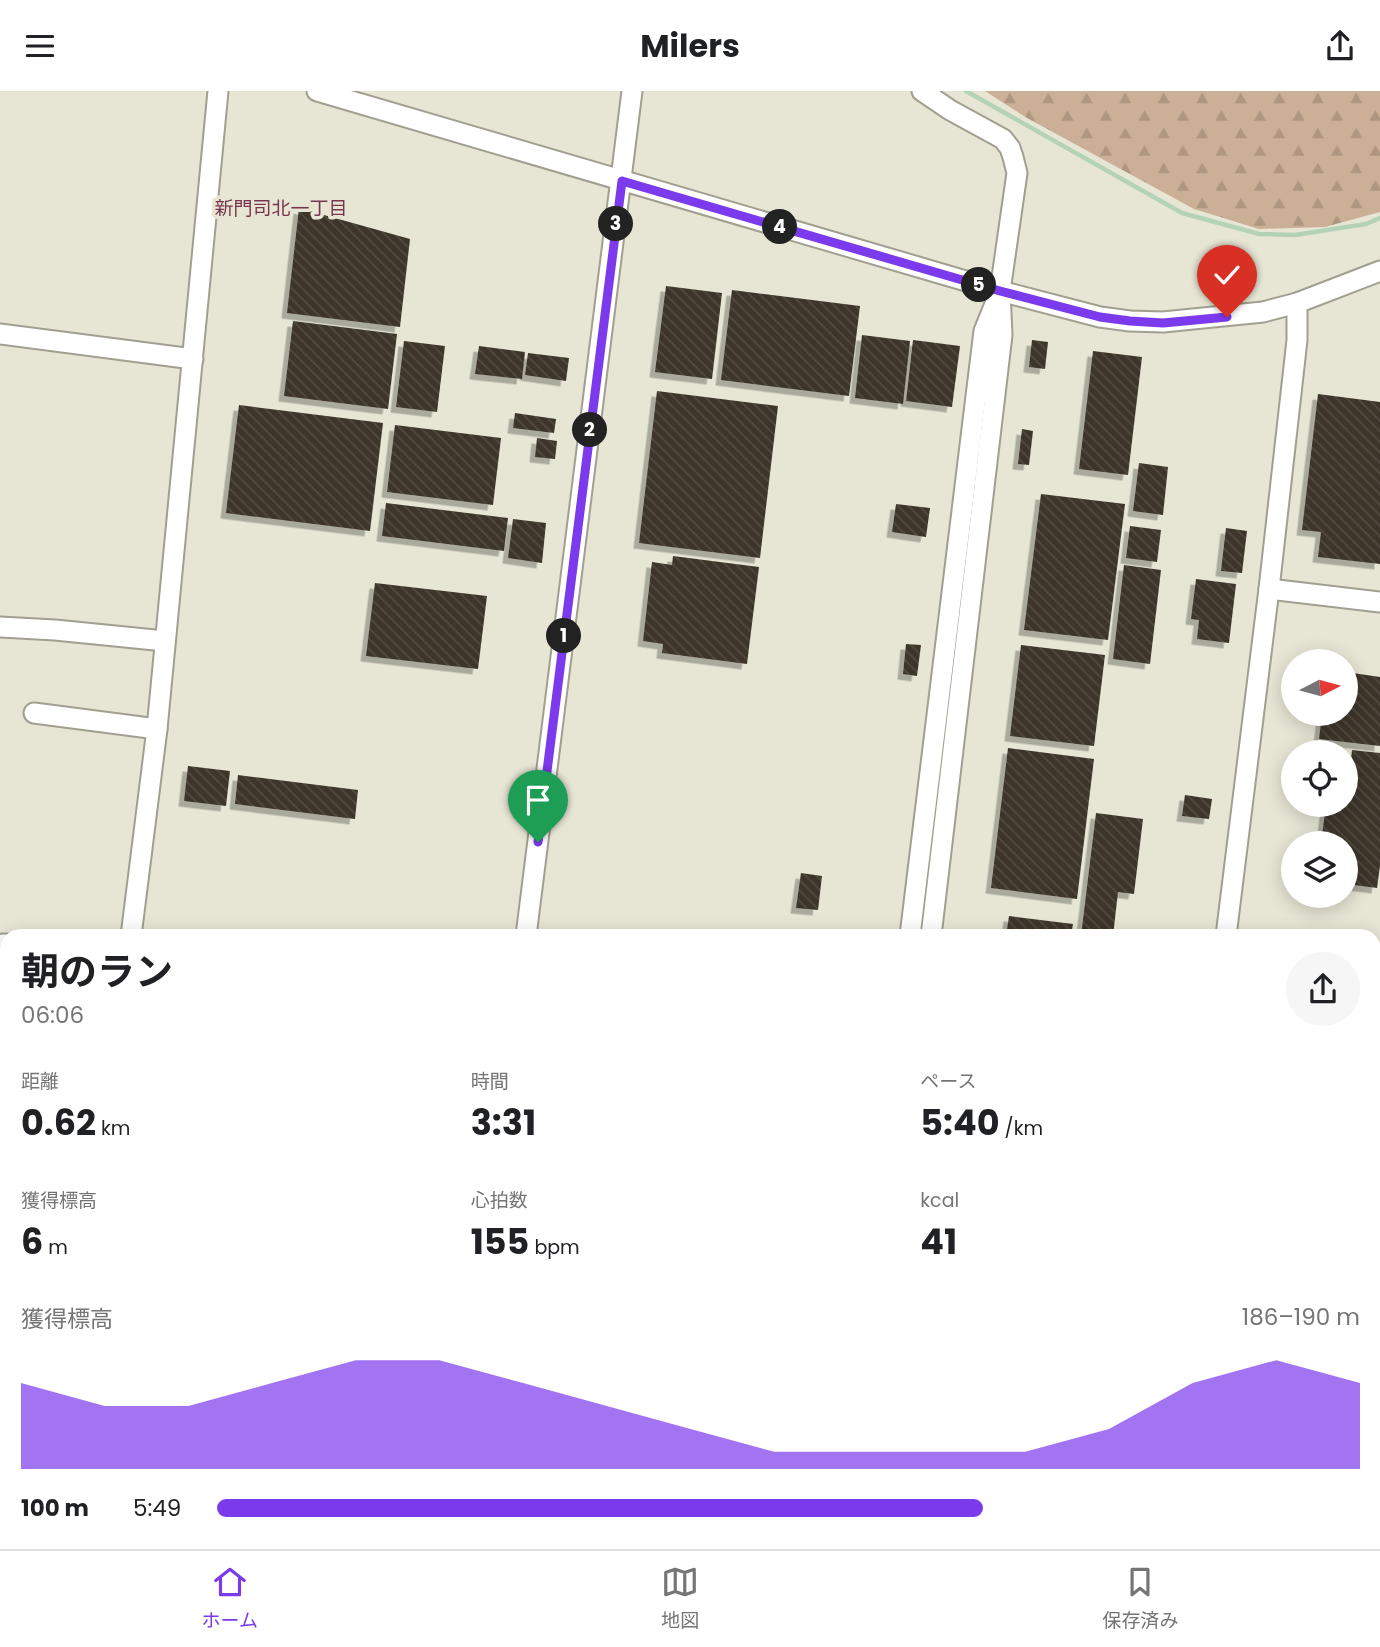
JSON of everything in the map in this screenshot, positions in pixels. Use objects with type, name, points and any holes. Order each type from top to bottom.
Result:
[{"type":"street","points":[[132,929],[157,729],[218,91]]},
{"type":"street","points":[[317,91],[1000,291],[1100,317],[1163,323],[1263,312],[1297,303],[1380,271]]},
{"type":"street","points":[[527,929],[632,91]]},
{"type":"street","points":[[922,91],[1003,139],[1010,148],[1017,173],[1000,291],[1002,335],[932,929]]},
{"type":"street","points":[[911,929],[984,331],[1000,291]]},
{"type":"street","points":[[1227,929],[1297,340],[1297,303]]},
{"type":"street","points":[[0,334],[192,359]]},
{"type":"street","points":[[1269,589],[1380,602]]},
{"type":"street","points":[[1,627],[165,641]]},
{"type":"street","points":[[34,713],[157,729]]},
{"type":"green space","points":[[985,91],[1380,91],[1380,212],[1325,227],[1259,229],[1194,209],[1027,118]]},
{"type":"building","points":[[299,208],[410,239],[400,327],[287,313]]},
{"type":"building","points":[[666,286],[722,293],[712,379],[655,372]]},
{"type":"building","points":[[732,290],[860,306],[849,396],[721,380]]},
{"type":"building","points":[[293,321],[397,334],[388,409],[284,396]]},
{"type":"building","points":[[862,335],[910,341],[903,404],[855,398]]},
{"type":"building","points":[[913,340],[960,346],[952,407],[906,401]]},
{"type":"building","points":[[1032,340],[1048,342],[1045,369],[1029,367]]},
{"type":"building","points":[[404,341],[445,346],[437,412],[396,407]]},
{"type":"building","points":[[479,346],[525,352],[522,379],[475,374]]},
{"type":"building","points":[[1093,351],[1142,357],[1128,475],[1079,469]]},
{"type":"building","points":[[528,353],[569,358],[566,381],[525,375]]},
{"type":"building","points":[[657,391],[778,406],[760,558],[639,543]]},
{"type":"building","points":[[1318,394],[1380,402],[1380,564],[1318,557],[1321,532],[1302,530]]},
{"type":"building","points":[[239,405],[383,423],[370,531],[226,513]]},
{"type":"building","points":[[515,413],[556,419],[554,433],[513,428]]},
{"type":"building","points":[[395,425],[501,438],[493,505],[387,492]]},
{"type":"building","points":[[1022,429],[1033,431],[1029,465],[1018,464]]},
{"type":"building","points":[[537,438],[557,441],[555,459],[535,457]]},
{"type":"building","points":[[1139,463],[1168,467],[1163,515],[1133,511]]},
{"type":"building","points":[[1041,494],[1125,504],[1108,640],[1024,630]]},
{"type":"building","points":[[386,503],[508,518],[504,551],[382,536]]},
{"type":"building","points":[[896,504],[930,508],[926,537],[892,532]]},
{"type":"building","points":[[513,519],[546,523],[542,563],[508,558]]},
{"type":"building","points":[[1130,526],[1161,530],[1157,562],[1126,558]]},
{"type":"building","points":[[1226,528],[1247,531],[1242,573],[1221,571]]},
{"type":"building","points":[[673,556],[759,567],[747,664],[662,653],[663,644],[643,641],[652,562],[672,565]]},
{"type":"building","points":[[1124,565],[1161,570],[1150,664],[1113,659]]},
{"type":"building","points":[[1196,579],[1236,584],[1229,643],[1197,639],[1199,620],[1191,619]]},
{"type":"building","points":[[375,583],[487,596],[478,669],[366,656]]},
{"type":"building","points":[[906,644],[921,645],[917,676],[903,674]]},
{"type":"building","points":[[1021,645],[1105,655],[1094,746],[1010,736]]},
{"type":"building","points":[[1358,674],[1380,677],[1380,746],[1358,743],[1358,740],[1319,739],[1321,726],[1358,726]]},
{"type":"building","points":[[1008,748],[1094,759],[1077,899],[991,888]]},
{"type":"building","points":[[1358,751],[1380,753],[1380,866],[1377,888],[1358,886],[1358,831],[1323,831],[1324,817],[1358,817]]},
{"type":"building","points":[[188,766],[230,771],[226,806],[184,801]]},
{"type":"building","points":[[238,775],[358,790],[355,819],[235,804]]},
{"type":"building","points":[[1185,795],[1212,799],[1209,819],[1182,816]]},
{"type":"building","points":[[1096,813],[1143,819],[1134,894],[1118,892],[1114,929],[1082,929]]},
{"type":"building","points":[[801,873],[822,876],[818,910],[796,908]]},
{"type":"building","points":[[1009,916],[1073,924],[1072,929],[1007,929]]},
{"type":"waterway","points":[[966,91],[1182,213],[1259,234],[1295,235],[1366,224],[1380,218]]},
{"type":"district","name":"新門司北一丁目","points":[[281,208]]},
{"type":"route","points":[[538,842],[622,181],[1000,291],[1100,317],[1163,323],[1227,317]]}]
